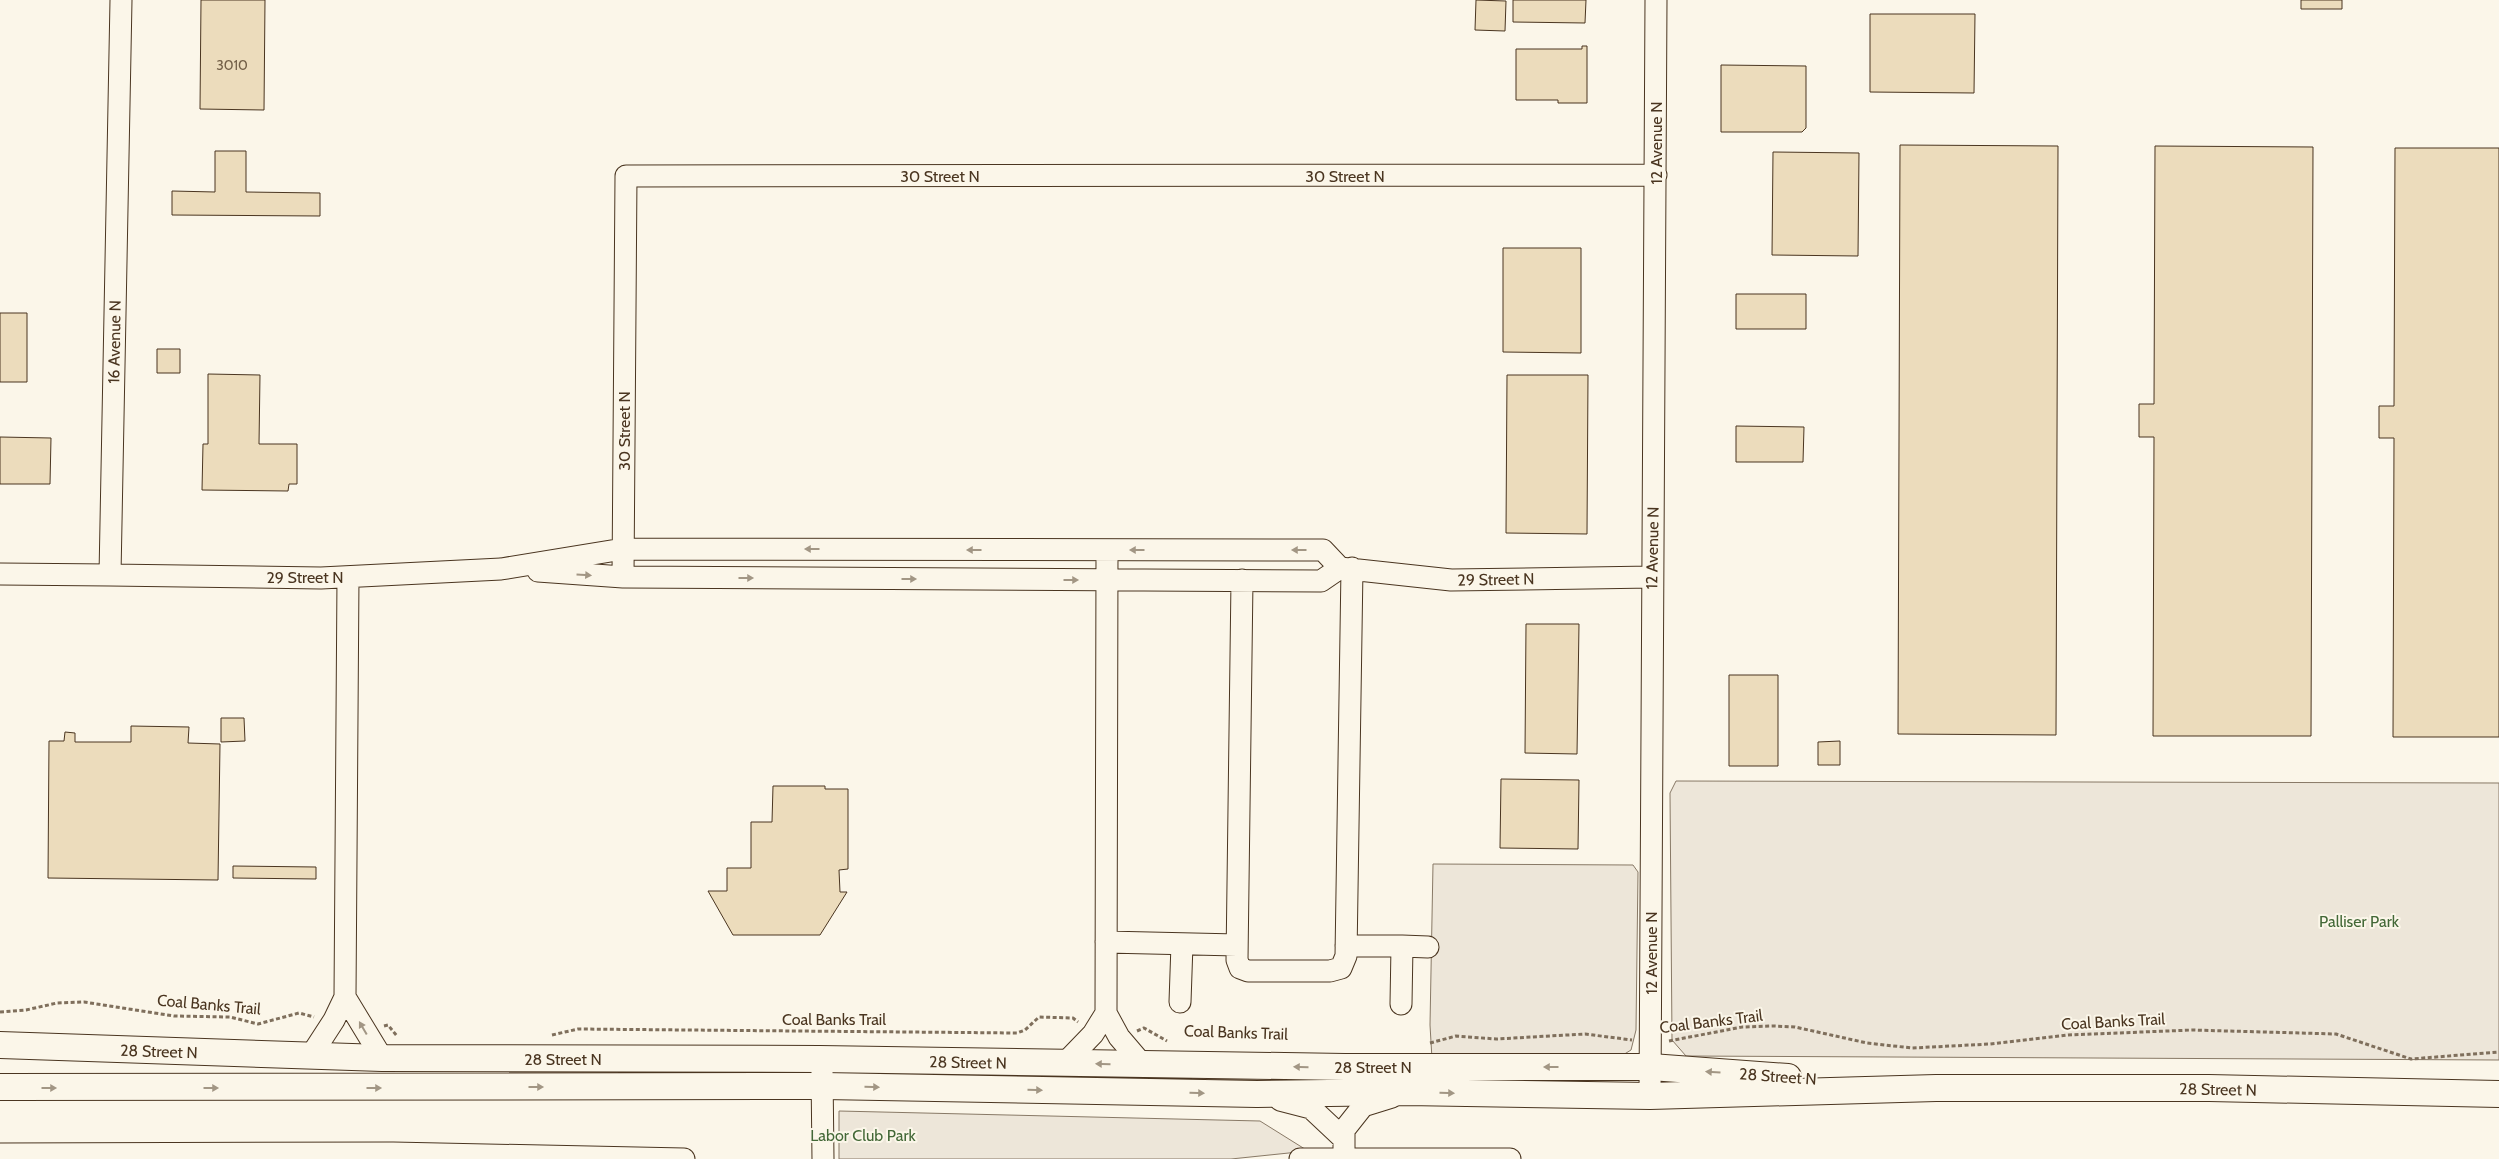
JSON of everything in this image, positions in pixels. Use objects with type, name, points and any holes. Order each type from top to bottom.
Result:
[{"type":"main road","name":"28 Street N","points":[[0,1045],[382,1058],[820,1059],[1345,1067],[1651,1067],[1936,1088]]},
{"type":"main road","name":"28 Street N","points":[[0,1087],[824,1086],[1258,1094],[1407,1092],[1650,1096],[1936,1088],[2209,1088],[2499,1094]]},
{"type":"street","name":"16 Avenue N","points":[[110,575],[121,0]]},
{"type":"street","name":"12 Avenue N","points":[[1650,1096],[1656,0]]},
{"type":"street","name":"30 Street N","points":[[623,578],[626,176],[1656,175]]},
{"type":"street","points":[[500,569],[623,549],[1323,550],[1346,568]]},
{"type":"street","points":[[1107,550],[1106,1013],[1119,1037],[1142,1064]]},
{"type":"street","points":[[500,569],[623,578],[1321,581],[1346,568]]},
{"type":"street","points":[[1242,580],[1237,960],[1240,968],[1248,971],[1330,971],[1341,968],[1346,956],[1346,568]]},
{"type":"street","name":"29 Street N","points":[[1346,568],[1451,580],[1652,577]]},
{"type":"street","name":"29 Street N","points":[[110,575],[348,577],[500,569]]},
{"type":"street","points":[[0,574],[110,575]]},
{"type":"street","points":[[310,1057],[329,1028],[345,997],[348,577]]},
{"type":"street","points":[[1106,942],[1237,945]]},
{"type":"street","points":[[1180,1002],[1182,944]]},
{"type":"street","points":[[1346,946],[1428,947]]},
{"type":"street","points":[[1401,1004],[1402,946]]},
{"type":"street","points":[[345,997],[382,1058]]},
{"type":"street","points":[[1065,1063],[1093,1034],[1106,1013]]},
{"type":"street","points":[[820,1059],[824,1086],[823,1159]]},
{"type":"street","points":[[1344,1152],[1344,1130],[1363,1106],[1407,1092]]},
{"type":"street","points":[[1258,1094],[1311,1108],[1344,1152]]},
{"type":"street","points":[[1300,1159],[1344,1152],[1510,1159]]},
{"type":"street","points":[[0,1154],[393,1153],[684,1159]]},
{"type":"path","name":"Coal Banks Trail","points":[[0,1012],[26,1010],[57,1003],[84,1002],[174,1016],[230,1017],[258,1024],[299,1013],[312,1015],[329,1028]]},
{"type":"path","name":"Coal Banks Trail","points":[[543,1039],[560,1032],[578,1030],[1017,1032],[1025,1030],[1039,1017],[1073,1018],[1093,1034]]},
{"type":"path","points":[[365,1032],[388,1025],[400,1038]]},
{"type":"path","name":"Coal Banks Trail","points":[[1422,1046],[1456,1036],[1496,1039],[1585,1034],[1651,1041],[1696,1037],[1742,1027],[1773,1026],[1795,1027],[1867,1043],[1912,1048],[1990,1044],[2068,1035],[2192,1030],[2336,1034],[2411,1059],[2499,1052]]},
{"type":"path","name":"Coal Banks Trail","points":[[1119,1037],[1144,1028],[1166,1041],[1174,1042]]},
{"type":"green space","name":"Palliser Park","points":[[1676,781],[2499,783],[2499,1060],[1686,1056],[1672,1040],[1670,793]]},
{"type":"green space","points":[[1433,864],[1633,865],[1638,872],[1636,1030],[1631,1050],[1618,1058],[1432,1059],[1430,1025]]},
{"type":"green space","name":"Labor Club Park","points":[[839,1111],[1260,1121],[1308,1151],[1231,1159],[839,1159]]},
{"type":"building","points":[[201,0],[265,0],[264,110],[200,109]]},
{"type":"building","points":[[1476,0],[1506,1],[1505,31],[1475,30]]},
{"type":"building","points":[[1513,0],[1586,0],[1585,23],[1513,22]]},
{"type":"building","points":[[2301,0],[2342,0],[2342,9],[2301,9]]},
{"type":"building","points":[[1870,14],[1975,14],[1974,93],[1870,92]]},
{"type":"building","points":[[1582,46],[1587,46],[1587,103],[1558,103],[1558,100],[1516,100],[1516,49],[1582,49]]},
{"type":"building","points":[[1721,65],[1806,66],[1806,128],[1802,132],[1721,132]]},
{"type":"building","points":[[1900,145],[2058,146],[2056,735],[1898,734]]},
{"type":"building","points":[[2155,146],[2313,147],[2311,736],[2153,736],[2154,437],[2139,437],[2139,404],[2154,404]]},
{"type":"building","points":[[2395,148],[2499,148],[2499,737],[2393,737],[2394,438],[2379,438],[2379,406],[2394,406]]},
{"type":"building","points":[[215,151],[246,151],[246,192],[320,193],[320,216],[172,215],[172,191],[215,192]]},
{"type":"building","points":[[1773,152],[1859,153],[1858,256],[1772,255]]},
{"type":"building","points":[[1503,248],[1581,248],[1581,353],[1503,352]]},
{"type":"building","points":[[1736,294],[1806,294],[1806,329],[1736,329]]},
{"type":"building","points":[[0,313],[27,313],[27,382],[0,382]]},
{"type":"building","points":[[157,349],[180,349],[180,373],[157,373]]},
{"type":"building","points":[[208,374],[260,375],[259,444],[297,444],[297,484],[289,484],[288,491],[202,490],[203,444],[208,444]]},
{"type":"building","points":[[1507,375],[1588,375],[1587,534],[1506,533]]},
{"type":"building","points":[[1736,426],[1804,427],[1803,462],[1736,462]]},
{"type":"building","points":[[0,437],[51,438],[50,484],[0,484]]},
{"type":"building","points":[[1526,624],[1579,624],[1577,754],[1525,753]]},
{"type":"building","points":[[1729,675],[1778,675],[1778,766],[1729,766]]},
{"type":"building","points":[[221,718],[244,718],[245,741],[221,742]]},
{"type":"building","points":[[131,726],[189,727],[188,743],[220,744],[218,880],[48,878],[49,741],[64,741],[65,732],[75,733],[75,742],[131,742]]},
{"type":"building","points":[[1840,741],[1840,765],[1818,765],[1818,742]]},
{"type":"building","points":[[1501,779],[1579,780],[1578,849],[1500,848]]},
{"type":"building","points":[[773,786],[825,786],[825,789],[848,789],[848,869],[839,870],[840,892],[847,892],[820,935],[733,935],[708,891],[727,891],[727,868],[751,868],[751,822],[772,822]]},
{"type":"building","points":[[233,866],[316,867],[316,879],[233,878]]}]
